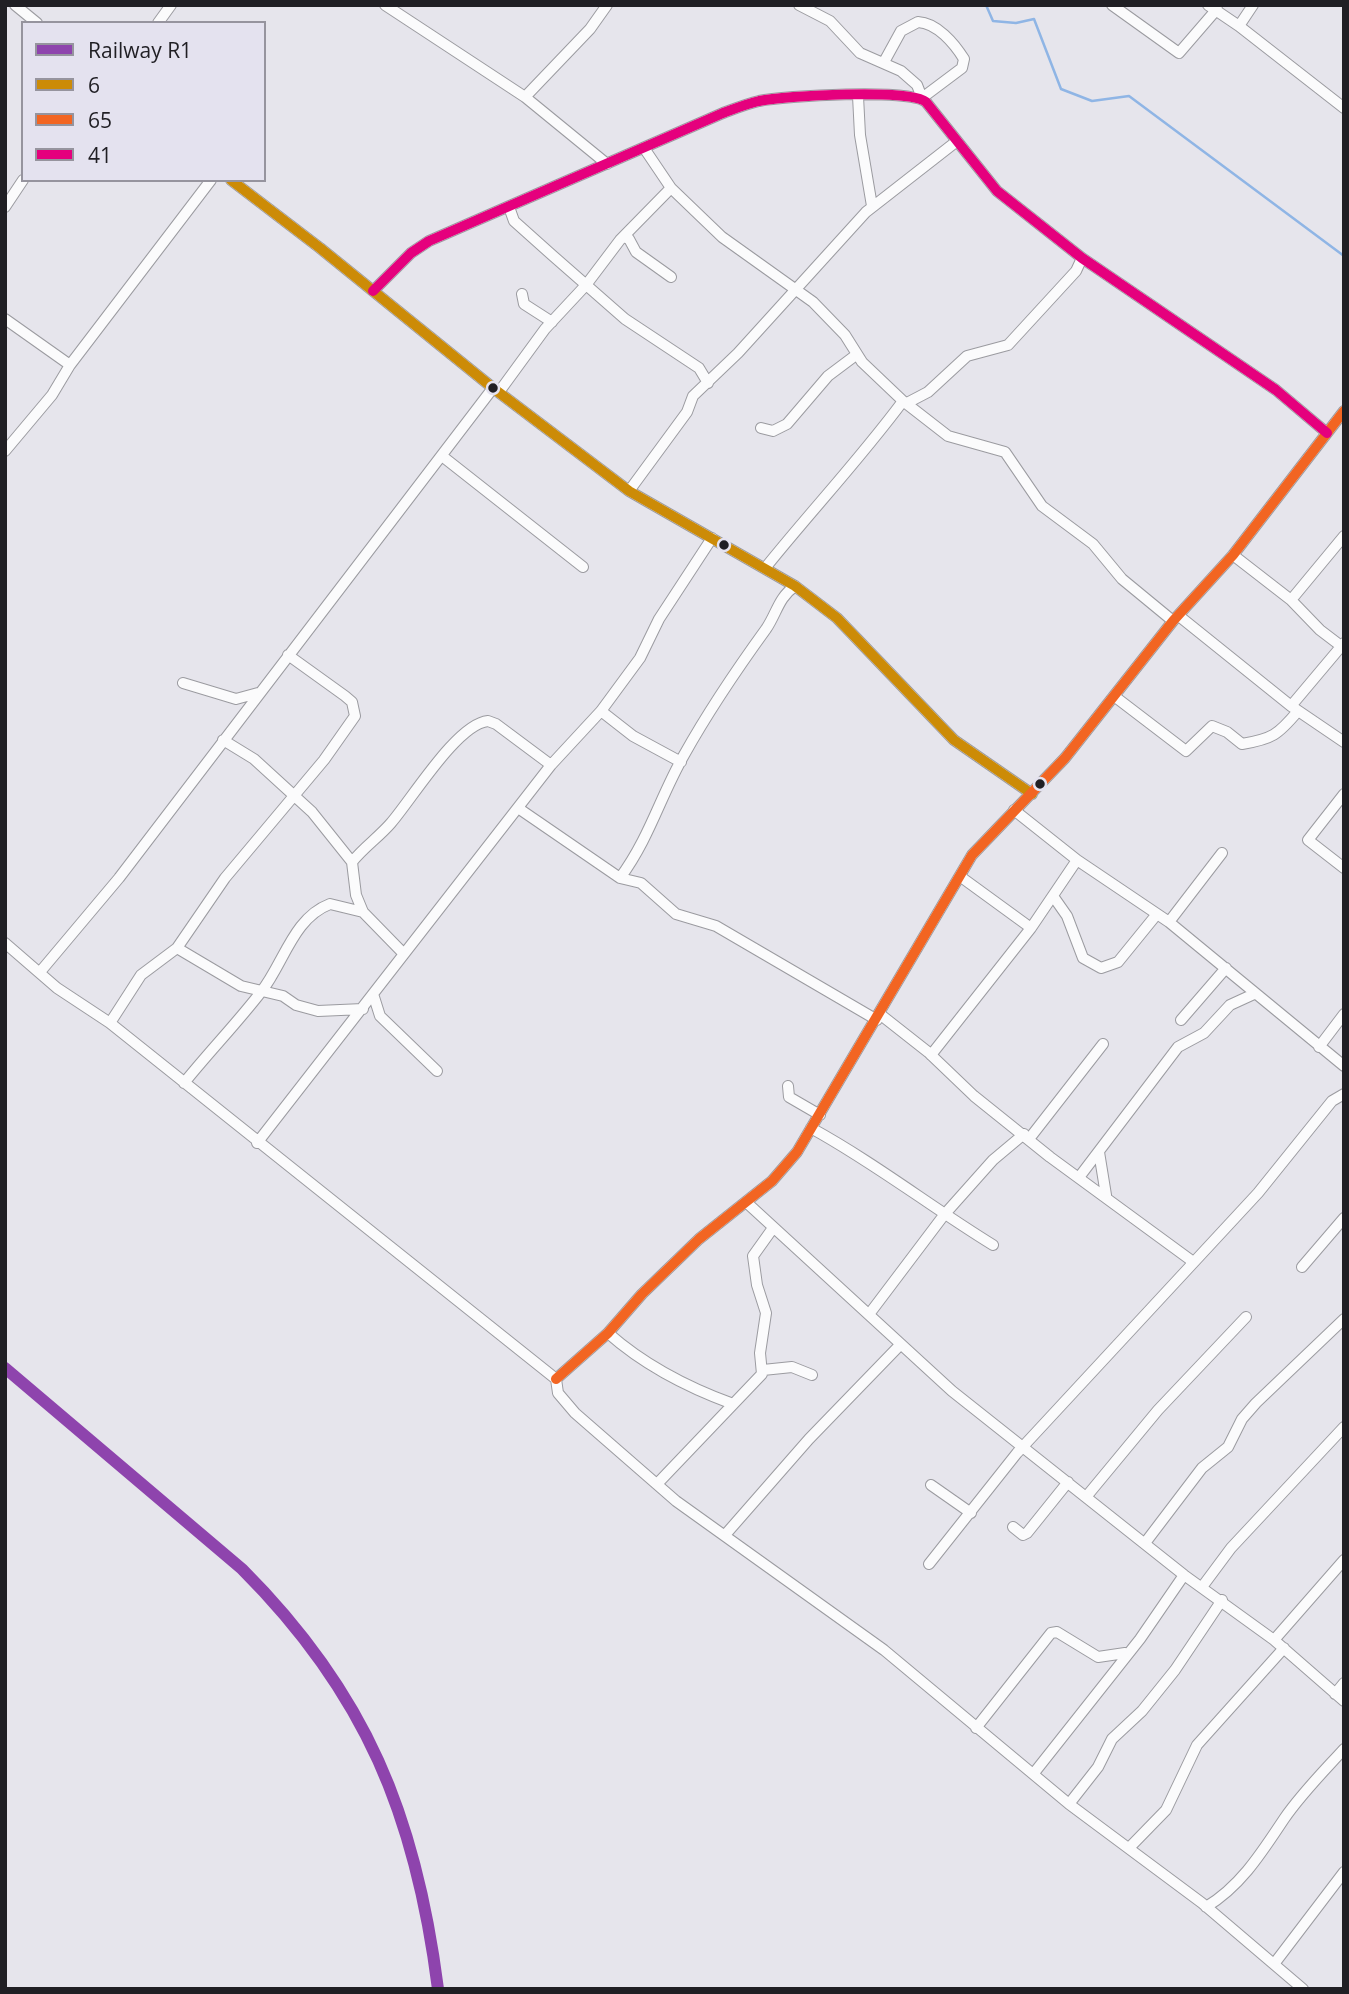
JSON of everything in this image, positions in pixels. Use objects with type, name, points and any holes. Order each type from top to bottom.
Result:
[{"type":"street","points":[[15,5],[35,21]]},
{"type":"street","points":[[159,21],[171,5]]},
{"type":"street","points":[[385,5],[525,97],[607,164]]},
{"type":"street","points":[[525,97],[590,29],[607,5]]},
{"type":"street","points":[[799,5],[830,21],[860,53],[884,62],[917,85],[922,99],[997,191],[1082,258],[1276,390],[1327,433]]},
{"type":"street","points":[[1112,5],[1179,53],[1213,7],[1344,108]]},
{"type":"street","points":[[1239,26],[1253,5]]},
{"type":"street","points":[[373,291],[411,253],[429,241],[706,120],[759,101],[893,95],[922,99],[961,68],[964,59],[957,48],[934,27],[918,22],[901,31],[884,62]]},
{"type":"street","points":[[858,96],[860,135],[872,206]]},
{"type":"street","points":[[629,491],[687,412],[693,396],[872,206],[957,141]]},
{"type":"street","points":[[644,148],[671,187],[722,236],[794,289],[833,322],[856,355],[905,402],[948,436],[1005,452],[1042,506],[1093,544],[1122,579],[1294,708],[1344,742]]},
{"type":"street","points":[[5,207],[22,182]]},
{"type":"street","points":[[5,451],[52,395],[70,365],[209,182]]},
{"type":"street","points":[[234,182],[496,390],[629,491],[795,586],[836,618],[954,740],[1032,794]]},
{"type":"street","points":[[40,972],[119,878],[442,456],[530,347],[586,285],[624,237],[671,187]]},
{"type":"street","points":[[509,207],[514,220],[586,285],[625,319],[699,368],[708,383]]},
{"type":"street","points":[[624,237],[629,239],[636,252],[671,277]]},
{"type":"street","points":[[766,567],[905,402],[928,392],[967,356],[1008,345],[1076,271],[1082,258]]},
{"type":"street","points":[[522,294],[524,304],[552,323]]},
{"type":"street","points":[[5,319],[70,365]]},
{"type":"street","points":[[761,428],[773,431],[787,424],[828,376],[856,355]]},
{"type":"street","points":[[556,1379],[608,1333],[642,1294],[699,1239],[783,1168],[820,1115],[972,855],[1032,794],[1176,619],[1233,555],[1342,417]]},
{"type":"street","points":[[442,456],[583,567]]},
{"type":"street","points":[[1291,600],[1344,536]]},
{"type":"street","points":[[257,1143],[360,1011],[374,997],[404,954],[551,765],[601,711],[640,657],[659,619],[712,538]]},
{"type":"street","points":[[1114,696],[1186,751],[1212,726],[1227,732],[1242,744],[1266,740],[1283,729],[1294,708],[1342,645],[1320,630],[1291,600],[1233,555]]},
{"type":"street","points":[[620,878],[634,861],[681,762],[703,723],[768,626],[777,604],[795,586]]},
{"type":"street","points":[[110,1023],[141,975],[177,948],[225,878],[350,725],[355,710],[345,696],[288,655]]},
{"type":"street","points":[[183,683],[236,699],[261,692]]},
{"type":"street","points":[[601,711],[633,736],[681,762]]},
{"type":"street","points":[[352,862],[393,821],[414,791],[472,726],[488,721],[496,724],[551,765]]},
{"type":"street","points":[[223,740],[254,759],[295,795],[352,862],[356,895],[363,912],[404,954]]},
{"type":"street","points":[[1344,794],[1308,840],[1344,868]]},
{"type":"street","points":[[518,808],[620,878],[636,880],[676,914],[716,926],[879,1017],[931,1055],[974,1096],[1192,1261]]},
{"type":"street","points":[[1014,810],[1077,860],[1169,922],[1344,1066]]},
{"type":"street","points":[[1169,922],[1222,853]]},
{"type":"street","points":[[931,1055],[1031,928],[1077,860]]},
{"type":"street","points":[[961,877],[1031,928]]},
{"type":"street","points":[[1053,896],[1067,916],[1083,957],[1101,968],[1118,962],[1157,915]]},
{"type":"street","points":[[184,1083],[263,990],[289,942],[320,908],[330,904],[363,912]]},
{"type":"street","points":[[5,943],[110,1023],[556,1379],[558,1393],[575,1413],[657,1484],[884,1650],[1069,1804],[1206,1907],[1303,1989]]},
{"type":"street","points":[[177,948],[241,986],[283,996],[296,1006],[317,1011],[360,1011],[380,1016]]},
{"type":"street","points":[[1181,1020],[1226,968]]},
{"type":"street","points":[[1080,1177],[1178,1047],[1204,1033],[1230,1005],[1254,993]]},
{"type":"street","points":[[374,997],[380,1016],[437,1071]]},
{"type":"street","points":[[1320,1047],[1344,1014]]},
{"type":"street","points":[[870,1313],[944,1215],[993,1160],[1026,1136],[1103,1044]]},
{"type":"street","points":[[788,1086],[789,1097],[820,1115]]},
{"type":"street","points":[[929,1564],[1023,1447],[1154,1301],[1188,1269],[1192,1261],[1258,1193],[1332,1101],[1344,1094]]},
{"type":"street","points":[[811,1128],[865,1158],[944,1215],[993,1245]]},
{"type":"street","points":[[1099,1152],[1106,1195]]},
{"type":"street","points":[[746,1202],[952,1391],[1184,1575],[1274,1640],[1339,1697],[1344,1683]]},
{"type":"street","points":[[1302,1267],[1344,1218]]},
{"type":"street","points":[[657,1484],[764,1370],[760,1353],[766,1313],[757,1285],[753,1256],[773,1228]]},
{"type":"street","points":[[1086,1497],[1158,1410],[1246,1317]]},
{"type":"street","points":[[1145,1543],[1202,1468],[1228,1447],[1242,1419],[1256,1403],[1344,1320]]},
{"type":"street","points":[[608,1333],[692,1388],[733,1404]]},
{"type":"street","points":[[725,1535],[755,1498],[901,1344]]},
{"type":"street","points":[[764,1370],[792,1367],[812,1375]]},
{"type":"street","points":[[827,1402],[837,1410]]},
{"type":"street","points":[[1202,1587],[1231,1548],[1344,1427]]},
{"type":"street","points":[[1013,1527],[1023,1535],[1027,1533],[1068,1482]]},
{"type":"street","points":[[931,1485],[971,1513]]},
{"type":"street","points":[[1274,1640],[1344,1560]]},
{"type":"street","points":[[1034,1773],[1128,1653],[1184,1575]]},
{"type":"street","points":[[1069,1804],[1098,1767],[1112,1739],[1175,1671],[1222,1600]]},
{"type":"street","points":[[976,1728],[1051,1633],[1057,1632],[1098,1657],[1128,1653]]},
{"type":"street","points":[[1129,1848],[1166,1810],[1183,1780],[1192,1753],[1204,1737],[1284,1648]]},
{"type":"street","points":[[1206,1907],[1222,1897],[1250,1868],[1293,1807],[1344,1749]]},
{"type":"street","points":[[1274,1965],[1344,1872]]},
{"type":"waterway","points":[[986,5],[993,21],[1016,23],[1034,19],[1061,89],[1092,101],[1129,96],[1344,256]]},
{"type":"rail line","name":"R1","points":[[5,1368],[242,1569],[285,1616],[322,1663],[353,1711],[378,1761],[399,1813],[416,1868],[438,1989]]},
{"type":"transit line","name":"41","points":[[373,291],[411,253],[429,241],[723,113],[773,99],[819,95],[897,95],[926,102],[997,191],[1082,258],[1276,390],[1327,433]]},
{"type":"transit line","name":"6","points":[[234,182],[493,388],[629,491],[795,586],[837,618],[954,740],[1032,794]]},
{"type":"transit line","name":"65","points":[[556,1379],[608,1333],[642,1294],[699,1239],[772,1181],[797,1152],[972,855],[1065,758],[1173,621],[1233,555],[1344,411]]}]
